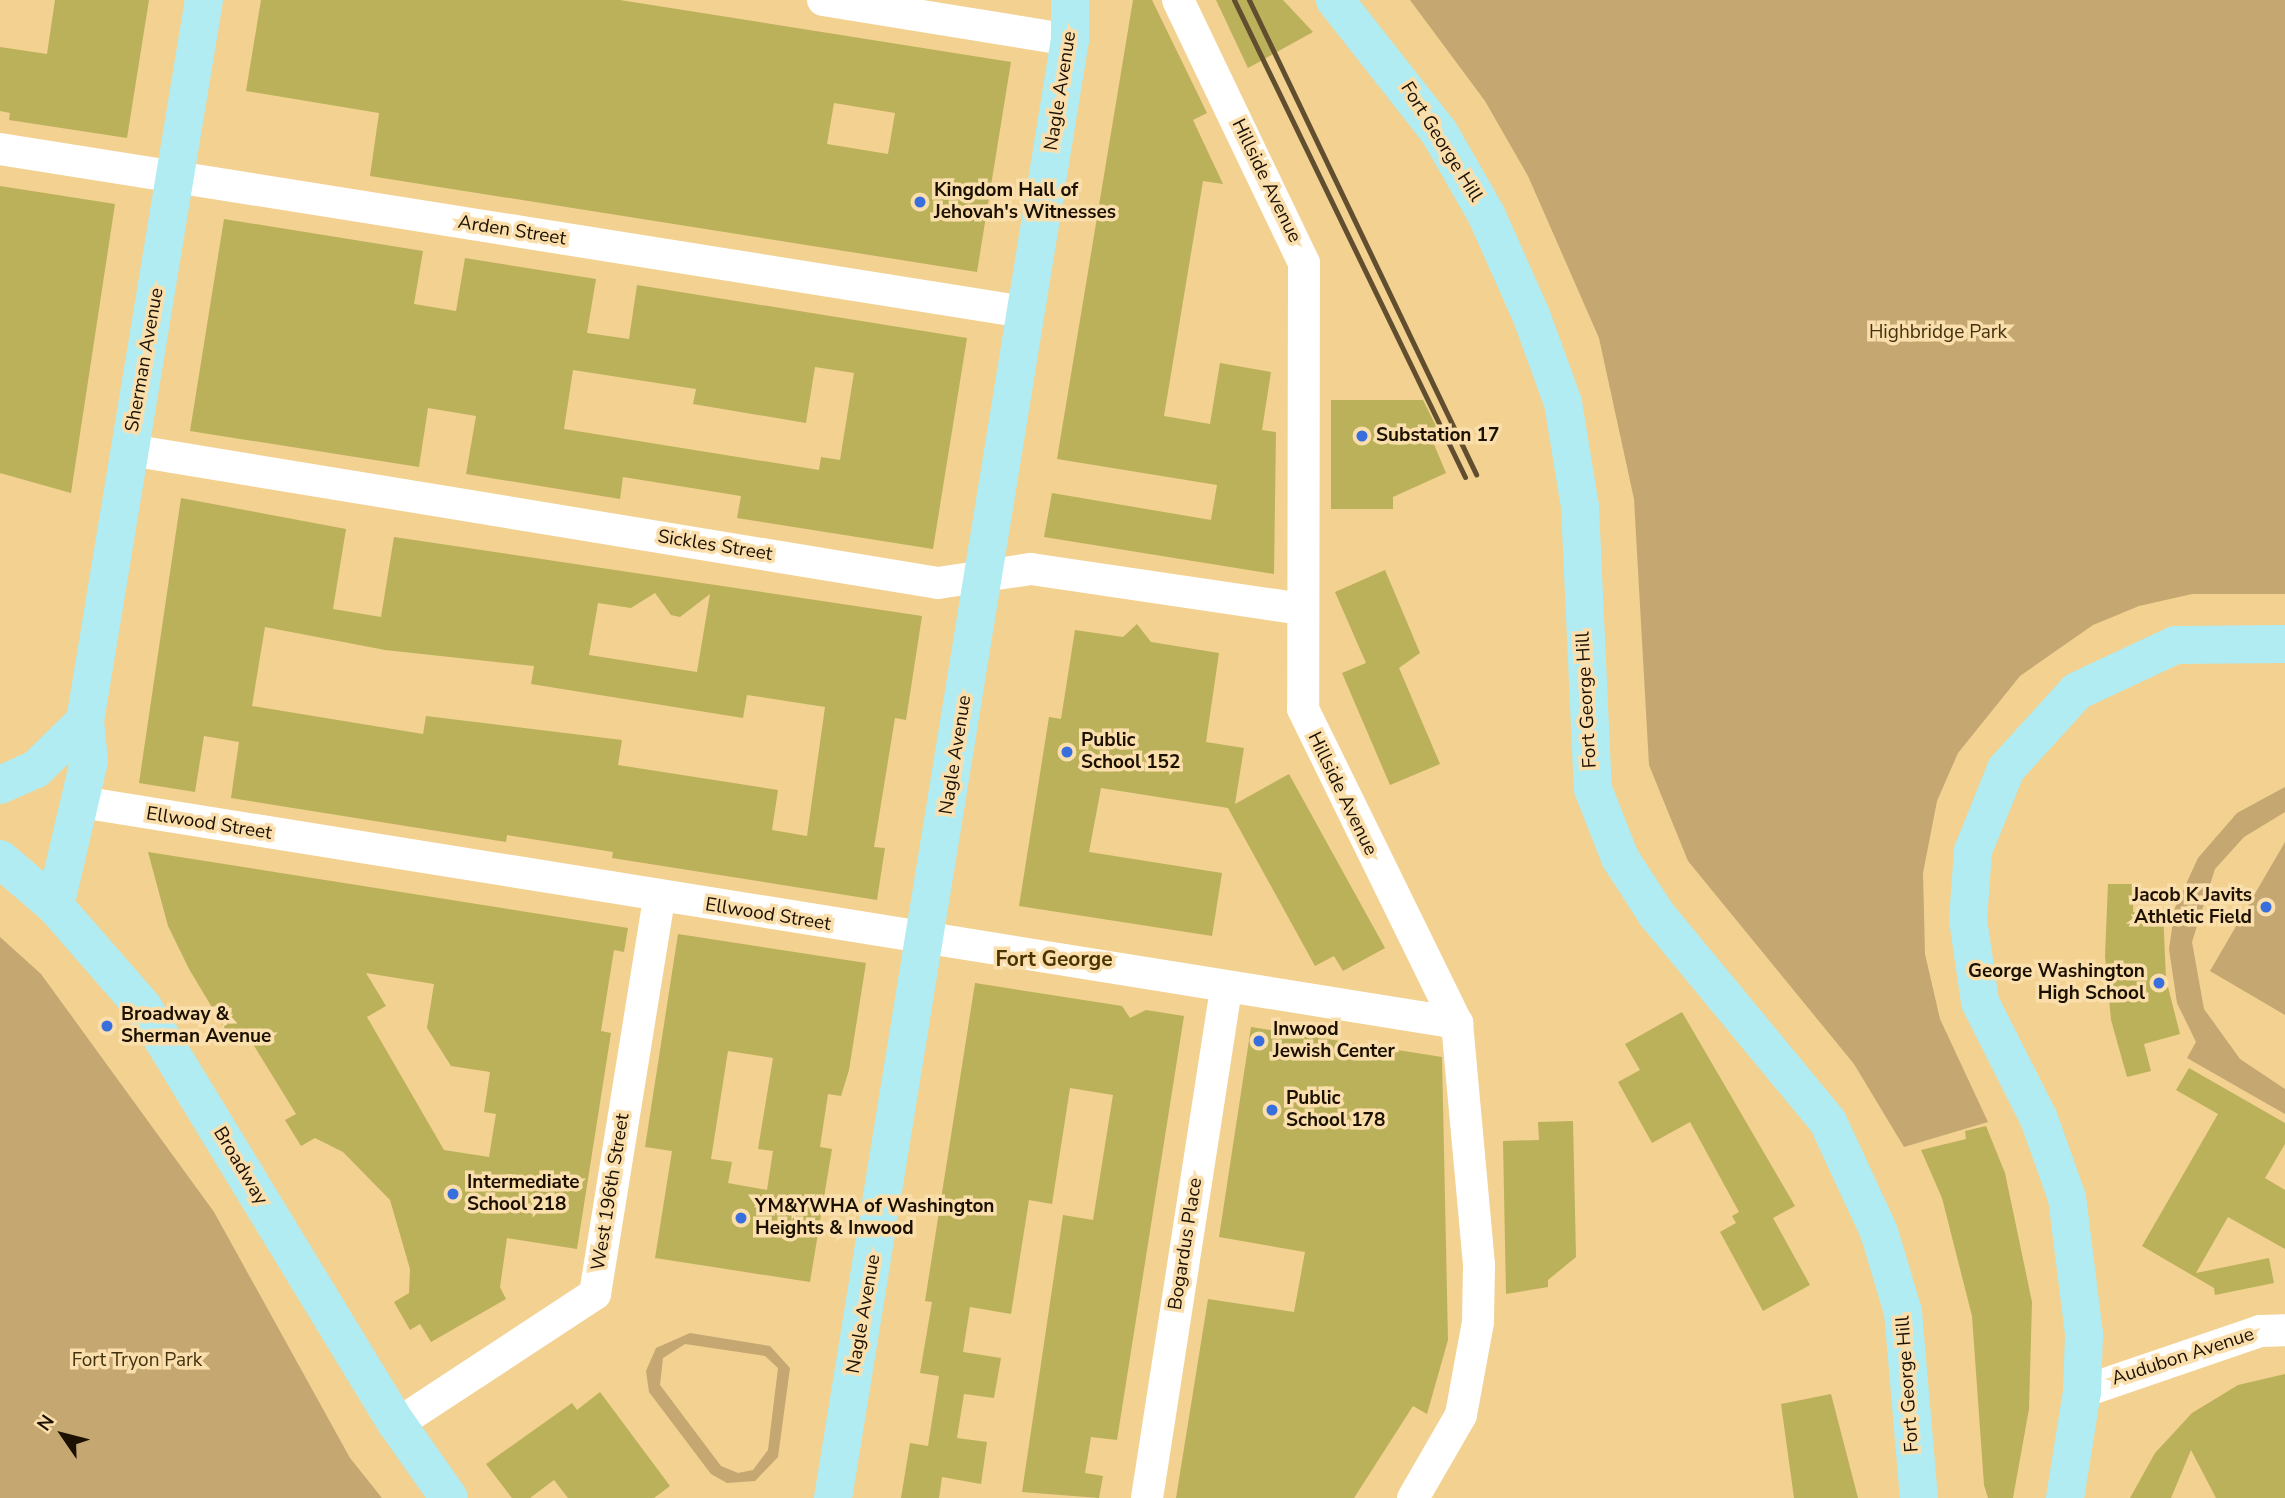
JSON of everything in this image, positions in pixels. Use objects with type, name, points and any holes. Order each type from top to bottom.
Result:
[{"type":"main road","name":"Sherman Avenue","points":[[44,897],[80,802],[89,761],[85,721],[204,0]]},
{"type":"main road","name":"Fort George Hill","points":[[1335,0],[1439,132],[1486,214],[1531,316],[1563,403],[1580,507],[1593,789],[1620,858],[1657,915],[1828,1122],[1880,1232],[1903,1312],[1919,1498]]},
{"type":"main road","name":"Nagle Avenue","points":[[833,1498],[926,940],[1073,13]]},
{"type":"main road","points":[[2065,1498],[2082,1392],[2084,1334],[2067,1198],[2027,1093],[1993,1035],[1971,964],[1973,851],[2006,769],[2077,691],[2175,645],[2285,644]]},
{"type":"main road","name":"Sherman Avenue","points":[[44,897],[64,763],[85,721]]},
{"type":"main road","points":[[0,786],[36,769],[85,721]]},
{"type":"main road","name":"Broadway","points":[[0,859],[44,897],[142,1007],[397,1424],[449,1498]]},
{"type":"street","points":[[823,0],[1073,13]]},
{"type":"street","name":"Hillside Avenue","points":[[1178,0],[1304,264],[1301,609],[1303,709],[1318,751],[1457,1023],[1479,1265],[1478,1322],[1461,1415],[1413,1498]]},
{"type":"street","name":"Arden Street","points":[[0,149],[1024,312]]},
{"type":"street","name":"Sickles Street","points":[[130,450],[938,583],[1031,569],[1301,609]]},
{"type":"street","name":"Ellwood Street","points":[[80,802],[1226,989],[1457,1023]]},
{"type":"street","name":"West 196th Street","points":[[397,1424],[595,1294],[659,898]]},
{"type":"street","name":"Bogardus Place","points":[[1147,1498],[1226,989]]},
{"type":"street","name":"Audubon Avenue","points":[[2082,1392],[2260,1331],[2285,1331]]},
{"type":"green space","name":"Highbridge Park","points":[[1410,0],[2285,0],[2285,594],[2192,594],[2139,606],[2093,625],[2020,676],[1958,753],[1937,801],[1923,873],[1925,954],[1940,1019],[1988,1122],[1904,1147],[1854,1064],[1688,861],[1649,765],[1634,499],[1599,338],[1528,176],[1485,101]]},
{"type":"green space","points":[[2285,787],[2285,812],[2244,837],[2215,869],[2192,942],[2204,1009],[2240,1059],[2285,1089],[2285,1114],[2187,1058],[2196,1042],[2177,1003],[2169,949],[2175,908],[2198,858],[2237,813]]},
{"type":"green space","name":"Jacob K Javits Athletic Field","points":[[2285,842],[2285,1015],[2210,971]]},
{"type":"green space","name":"Fort Tryon Park","points":[[0,937],[41,974],[214,1212],[350,1458],[382,1498],[0,1498]]},
{"type":"green space","points":[[690,1333],[770,1346],[790,1368],[778,1457],[755,1481],[727,1483],[711,1474],[649,1392],[646,1371],[656,1348]],"holes":[[[685,1344],[765,1356],[778,1368],[768,1450],[753,1470],[738,1473],[721,1466],[660,1385],[663,1358]]]},
{"type":"building","points":[[55,0],[149,0],[127,138],[9,120],[10,113],[0,111],[0,47],[47,54]]},
{"type":"building","points":[[261,0],[620,0],[1011,62],[977,272],[370,176],[379,113],[246,91]],"holes":[[[834,103],[895,113],[888,154],[827,144]]]},
{"type":"building","points":[[1133,0],[1152,0],[1207,113],[1193,120],[1223,184],[1203,181],[1164,416],[1210,424],[1220,363],[1271,372],[1262,430],[1276,432],[1274,574],[1044,537],[1052,493],[1211,520],[1217,485],[1057,459]]},
{"type":"building","points":[[1216,0],[1283,0],[1313,32],[1248,68]]},
{"type":"building","points":[[0,186],[115,204],[71,493],[0,473]]},
{"type":"building","points":[[224,219],[423,251],[414,304],[456,311],[465,258],[596,279],[587,333],[629,339],[637,285],[967,338],[933,549],[737,518],[741,496],[623,477],[620,499],[466,474],[476,416],[428,408],[419,467],[190,431]],"holes":[[[815,367],[854,373],[840,460],[821,457],[819,470],[564,429],[573,370],[696,389],[693,404],[806,423]]]},
{"type":"building","name":"Substation 17","points":[[1331,400],[1423,400],[1442,438],[1433,442],[1446,473],[1393,497],[1393,509],[1331,509]]},
{"type":"building","points":[[181,498],[346,529],[333,609],[381,617],[394,537],[922,616],[906,720],[895,718],[874,847],[885,848],[877,900],[612,858],[613,852],[507,835],[506,842],[231,798],[239,742],[204,736],[195,792],[139,783]],"holes":[[[655,593],[671,615],[680,617],[710,594],[697,672],[589,655],[598,603],[631,608]],[[265,627],[385,650],[534,666],[531,684],[743,718],[747,695],[825,707],[807,836],[772,830],[778,790],[618,765],[622,740],[426,716],[423,734],[252,706]]]},
{"type":"building","points":[[1385,570],[1420,653],[1399,668],[1440,764],[1390,785],[1342,673],[1366,663],[1335,592]]},
{"type":"building","points":[[1137,624],[1151,642],[1219,653],[1206,742],[1244,748],[1235,804],[1289,774],[1385,948],[1343,971],[1334,956],[1315,966],[1228,808],[1101,788],[1089,852],[1222,873],[1212,936],[1019,906],[1049,717],[1061,719],[1075,630],[1123,637]]},
{"type":"building","points":[[148,852],[628,928],[624,952],[614,950],[601,1031],[611,1033],[577,1249],[507,1238],[500,1287],[506,1299],[431,1342],[420,1324],[410,1330],[394,1302],[409,1293],[410,1269],[390,1200],[343,1152],[315,1138],[301,1146],[285,1120],[296,1114],[248,1036],[234,1044],[189,969],[168,926]],"holes":[[[366,973],[434,984],[427,1028],[451,1066],[490,1072],[484,1112],[496,1114],[489,1157],[444,1150],[367,1017],[386,1006]]]},
{"type":"building","points":[[2108,884],[2134,884],[2133,912],[2163,911],[2166,979],[2180,1034],[2144,1044],[2151,1071],[2127,1077],[2111,1020],[2105,956]]},
{"type":"building","points":[[678,934],[866,963],[849,1070],[841,1096],[828,1094],[820,1147],[832,1149],[810,1282],[655,1258],[672,1151],[645,1147]],"holes":[[[728,1051],[773,1058],[758,1149],[773,1151],[767,1190],[728,1183],[732,1162],[711,1159]]]},
{"type":"building","points":[[975,983],[1122,1006],[1130,1018],[1146,1010],[1184,1016],[1117,1440],[1091,1437],[1085,1473],[1103,1476],[1099,1498],[1022,1492],[1063,1215],[1093,1220],[1113,1095],[1070,1088],[1052,1204],[1029,1200],[1011,1314],[970,1307],[963,1352],[1001,1358],[994,1398],[964,1394],[957,1438],[987,1442],[981,1484],[942,1477],[939,1498],[901,1498],[910,1443],[928,1446],[939,1376],[920,1373],[932,1302],[925,1301]]},
{"type":"building","points":[[1682,1012],[1795,1206],[1773,1218],[1810,1285],[1763,1311],[1720,1232],[1736,1223],[1732,1216],[1739,1212],[1690,1122],[1652,1143],[1618,1082],[1640,1070],[1625,1044]]},
{"type":"building","points":[[1251,1027],[1442,1057],[1448,1340],[1427,1414],[1413,1406],[1354,1498],[1176,1498],[1208,1299],[1294,1312],[1305,1252],[1219,1237]]},
{"type":"building","points":[[2189,1068],[2285,1123],[2285,1144],[2265,1178],[2285,1190],[2285,1249],[2228,1217],[2196,1273],[2269,1258],[2274,1283],[2215,1295],[2214,1288],[2142,1246],[2218,1114],[2176,1090]]},
{"type":"building","points":[[1573,1121],[1576,1257],[1548,1280],[1548,1287],[1506,1294],[1503,1141],[1539,1140],[1538,1122]]},
{"type":"building","points":[[1986,1126],[2005,1173],[2032,1302],[2029,1409],[2013,1498],[1988,1498],[1984,1485],[1972,1316],[1942,1198],[1921,1150],[1966,1139],[1965,1131]]},
{"type":"building","points":[[2285,1374],[2285,1498],[2216,1498],[2191,1450],[2171,1498],[2130,1498],[2155,1453],[2192,1413],[2238,1385]]},
{"type":"building","points":[[600,1392],[670,1486],[654,1498],[568,1498],[554,1480],[530,1498],[512,1498],[486,1464],[572,1403],[577,1410]]},
{"type":"building","points":[[1831,1394],[1858,1498],[1794,1498],[1781,1404]]},
{"type":"railway","points":[[1234,0],[1465,477]]},
{"type":"railway","points":[[1249,0],[1476,474]]},
{"type":"place","name":"Kingdom Hall of Jehovah's Witnesses","points":[[920,202]]},
{"type":"place","name":"Substation 17","points":[[1362,436]]},
{"type":"place","name":"Public School 152","points":[[1067,752]]},
{"type":"place","name":"Jacob K Javits Athletic Field","points":[[2266,907]]},
{"type":"place","name":"George Washington High School","points":[[2159,983]]},
{"type":"place","name":"Broadway & Sherman Avenue","points":[[107,1026]]},
{"type":"place","name":"Inwood Jewish Center","points":[[1259,1041]]},
{"type":"place","name":"Public School 178","points":[[1272,1110]]},
{"type":"place","name":"Intermediate School 218","points":[[453,1194]]},
{"type":"place","name":"YM&YWHA of Washington Heights & Inwood","points":[[741,1218]]},
{"type":"district","name":"Fort George","points":[[1054,959]]}]
